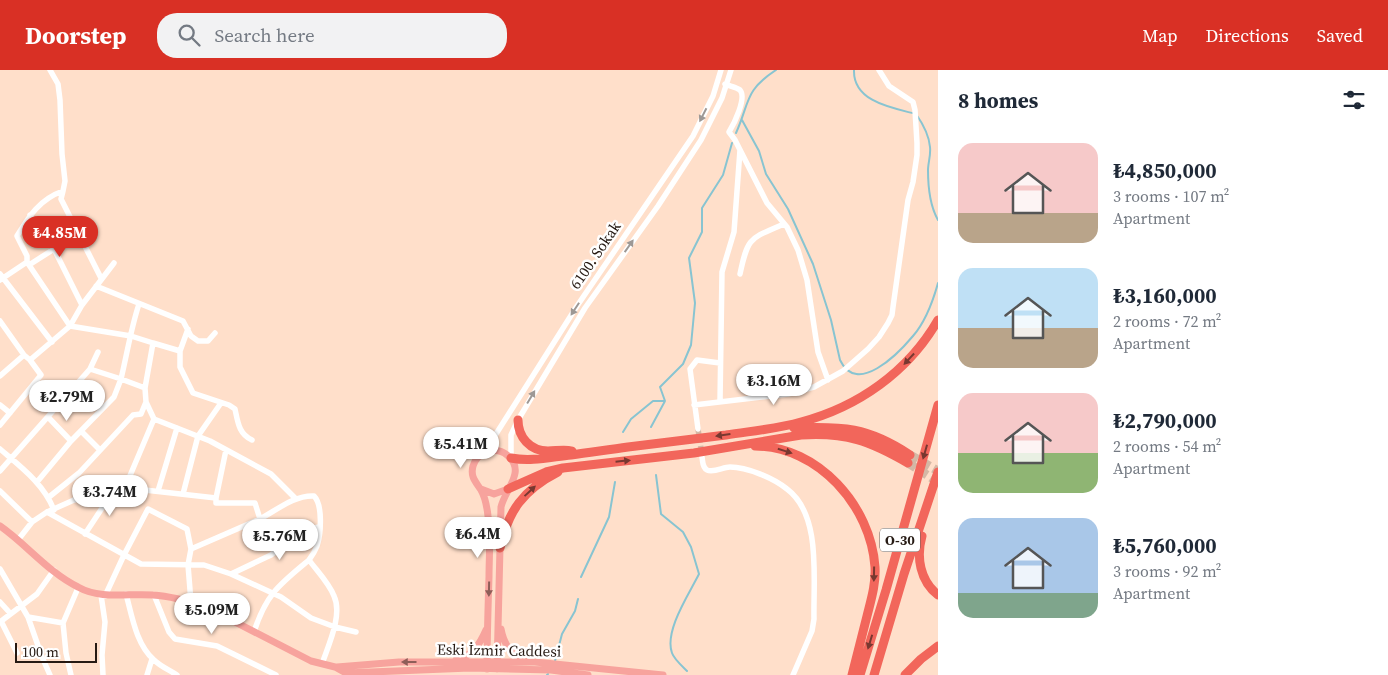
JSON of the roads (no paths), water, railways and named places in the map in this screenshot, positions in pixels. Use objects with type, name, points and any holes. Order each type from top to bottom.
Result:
[{"type":"highway","points":[[766,430],[817,418],[868,394],[903,365],[919,348],[938,320]]},
{"type":"highway","name":"O-30","points":[[860,675],[938,405]]},
{"type":"highway","points":[[518,420],[520,433],[525,441],[532,446],[544,451],[567,449],[582,453]]},
{"type":"highway","points":[[508,489],[546,472],[694,453],[801,435],[833,434],[852,437],[909,459],[892,443],[878,437],[843,427],[828,426],[766,430],[536,460],[511,458]]},
{"type":"highway","points":[[720,448],[757,446],[794,454],[825,472],[848,495],[858,511],[866,529],[875,567],[874,587],[852,675]]},
{"type":"highway","points":[[500,548],[508,520],[522,499],[542,481],[557,472],[574,467]]},
{"type":"highway","points":[[938,472],[918,554],[925,579],[931,589],[938,595]]},
{"type":"highway","name":"O-30","points":[[874,675],[904,574],[938,472]]},
{"type":"highway","points":[[904,675],[921,658],[938,646]]},
{"type":"main road","points":[[484,453],[492,450],[500,451],[511,458]]},
{"type":"main road","name":"6100. Sokak","points":[[484,453],[475,462],[472,470],[475,483],[480,489],[486,504],[488,516],[487,666]]},
{"type":"main road","name":"6100. Sokak","points":[[497,666],[501,507],[516,474],[511,458]]},
{"type":"main road","points":[[480,489],[494,494],[508,489]]},
{"type":"main road","name":"Eski İzmir Caddesi","points":[[0,526],[78,588],[103,595],[154,595],[191,602],[208,608],[311,661],[322,664],[335,667],[399,662],[449,662],[551,670],[588,675]]},
{"type":"main road","name":"Eski İzmir Caddesi","points":[[0,530],[8,532]]},
{"type":"main road","points":[[499,618],[508,648],[528,662]]},
{"type":"main road","points":[[449,662],[463,658],[474,651],[481,642],[488,625]]},
{"type":"main road","name":"Eski İzmir Caddesi","points":[[497,666],[528,662],[663,675]]},
{"type":"main road","name":"Eski İzmir Caddesi","points":[[335,667],[346,673],[354,674],[411,670],[476,672],[487,666]]},
{"type":"street","points":[[50,70],[58,84],[60,100],[65,181],[61,199],[101,278]]},
{"type":"street","name":"6100. Sokak","points":[[484,453],[577,306],[693,136],[713,96],[720,70]]},
{"type":"street","name":"6100. Sokak","points":[[511,458],[511,435],[518,420],[585,308],[658,206],[701,140],[722,98],[731,70]]},
{"type":"street","points":[[694,404],[788,394],[814,388],[850,366],[879,337],[892,315],[908,200],[917,155],[915,114],[913,102],[889,86],[880,70]]},
{"type":"street","points":[[717,81],[741,92],[739,112],[729,132],[767,203],[784,224],[798,250],[807,280],[818,352],[828,380]]},
{"type":"street","points":[[720,401],[722,272],[734,232],[740,150]]},
{"type":"street","points":[[63,190],[46,199],[30,215],[17,236],[27,256],[28,263],[70,326],[131,336],[180,351]]},
{"type":"street","points":[[30,215],[54,249],[82,304]]},
{"type":"street","points":[[740,274],[745,250],[750,241],[784,224]]},
{"type":"street","points":[[52,342],[1,277],[54,249],[62,238],[76,230]]},
{"type":"street","points":[[30,360],[70,326],[82,304],[114,263]]},
{"type":"street","points":[[605,265],[612,270]]},
{"type":"street","points":[[96,286],[183,321],[192,336],[198,341],[208,341],[215,333]]},
{"type":"street","points":[[37,482],[71,441],[114,397],[121,379],[131,329],[139,304]]},
{"type":"street","points":[[0,321],[41,375],[0,425]]},
{"type":"street","points":[[188,329],[180,351],[180,367],[193,393],[235,409],[242,432],[245,437],[252,440]]},
{"type":"street","points":[[153,343],[145,388],[146,402],[154,419],[198,436],[271,474],[296,499]]},
{"type":"street","points":[[0,471],[90,369],[98,352]]},
{"type":"street","points":[[0,376],[24,355]]},
{"type":"street","points":[[698,429],[690,369],[697,360],[720,363]]},
{"type":"street","points":[[90,369],[145,388]]},
{"type":"street","points":[[49,497],[79,473],[133,415],[141,414],[146,402]]},
{"type":"street","points":[[183,494],[198,436],[221,403]]},
{"type":"street","points":[[0,405],[10,412]]},
{"type":"street","points":[[48,417],[71,441]]},
{"type":"street","points":[[85,534],[112,493],[129,478],[154,419]]},
{"type":"street","points":[[158,491],[177,428]]},
{"type":"street","points":[[81,431],[100,450]]},
{"type":"street","points":[[0,450],[37,482],[49,497],[51,511],[85,534],[141,564],[204,565],[231,574],[271,593],[292,604],[311,618],[334,627],[356,632]]},
{"type":"street","points":[[226,450],[216,503],[255,503],[260,519]]},
{"type":"street","points":[[702,457],[703,466],[706,470],[711,471],[729,467],[745,468],[787,489],[801,503],[810,524],[813,541],[814,619],[812,631],[793,675]]},
{"type":"street","points":[[18,540],[32,522],[51,511],[74,500],[118,487],[216,498]]},
{"type":"street","points":[[0,491],[32,522]]},
{"type":"street","points":[[191,549],[260,519],[296,499],[314,496],[318,500],[320,514],[317,545],[310,560],[271,593],[258,619],[254,632]]},
{"type":"street","points":[[103,675],[102,655],[105,622],[103,595],[148,509],[187,529],[191,549],[188,565],[191,602]]},
{"type":"street","points":[[231,574],[271,555],[304,530],[319,527]]},
{"type":"street","points":[[310,560],[334,595],[337,605],[334,627],[322,664]]},
{"type":"street","points":[[0,569],[28,617],[50,675]]},
{"type":"street","points":[[17,653],[0,621],[37,594],[54,570]]},
{"type":"street","points":[[71,675],[66,653],[63,623],[78,588]]},
{"type":"street","points":[[126,594],[138,636],[152,659],[177,675]]},
{"type":"street","points":[[154,595],[169,632],[175,639],[217,646],[276,675]]},
{"type":"street","points":[[0,602],[10,613]]},
{"type":"street","points":[[28,617],[63,623]]},
{"type":"street","points":[[146,675],[152,659]]},
{"type":"street","points":[[354,674],[357,666]]},
{"type":"street","points":[[42,675],[48,668]]},
{"type":"waterway","points":[[736,133],[753,91],[758,84],[776,70]]},
{"type":"waterway","points":[[854,70],[855,81],[860,90],[867,96],[886,106],[916,114],[923,126],[930,147],[928,170],[930,196],[938,220]]},
{"type":"waterway","points":[[742,120],[759,151],[766,174],[788,209],[813,264],[831,320],[840,360],[847,370],[856,374],[867,373],[888,361],[898,352],[922,324],[938,283]]},
{"type":"waterway","points":[[651,427],[665,401],[660,387],[683,364],[691,345],[695,303],[689,258],[702,232],[702,208],[723,175],[732,143]]},
{"type":"waterway","points":[[623,432],[631,419],[653,401],[665,401]]},
{"type":"waterway","points":[[656,475],[661,514],[683,532],[691,547],[699,574],[679,613],[671,634],[670,644],[672,653],[687,671]]},
{"type":"waterway","points":[[581,577],[609,517],[615,482]]},
{"type":"waterway","points":[[555,661],[562,634],[575,611],[578,599]]},
{"type":"tunnel","points":[[698,429],[702,455]]},
{"type":"tunnel","points":[[910,455],[938,471]]},
{"type":"tunnel","points":[[908,463],[938,482]]}]
